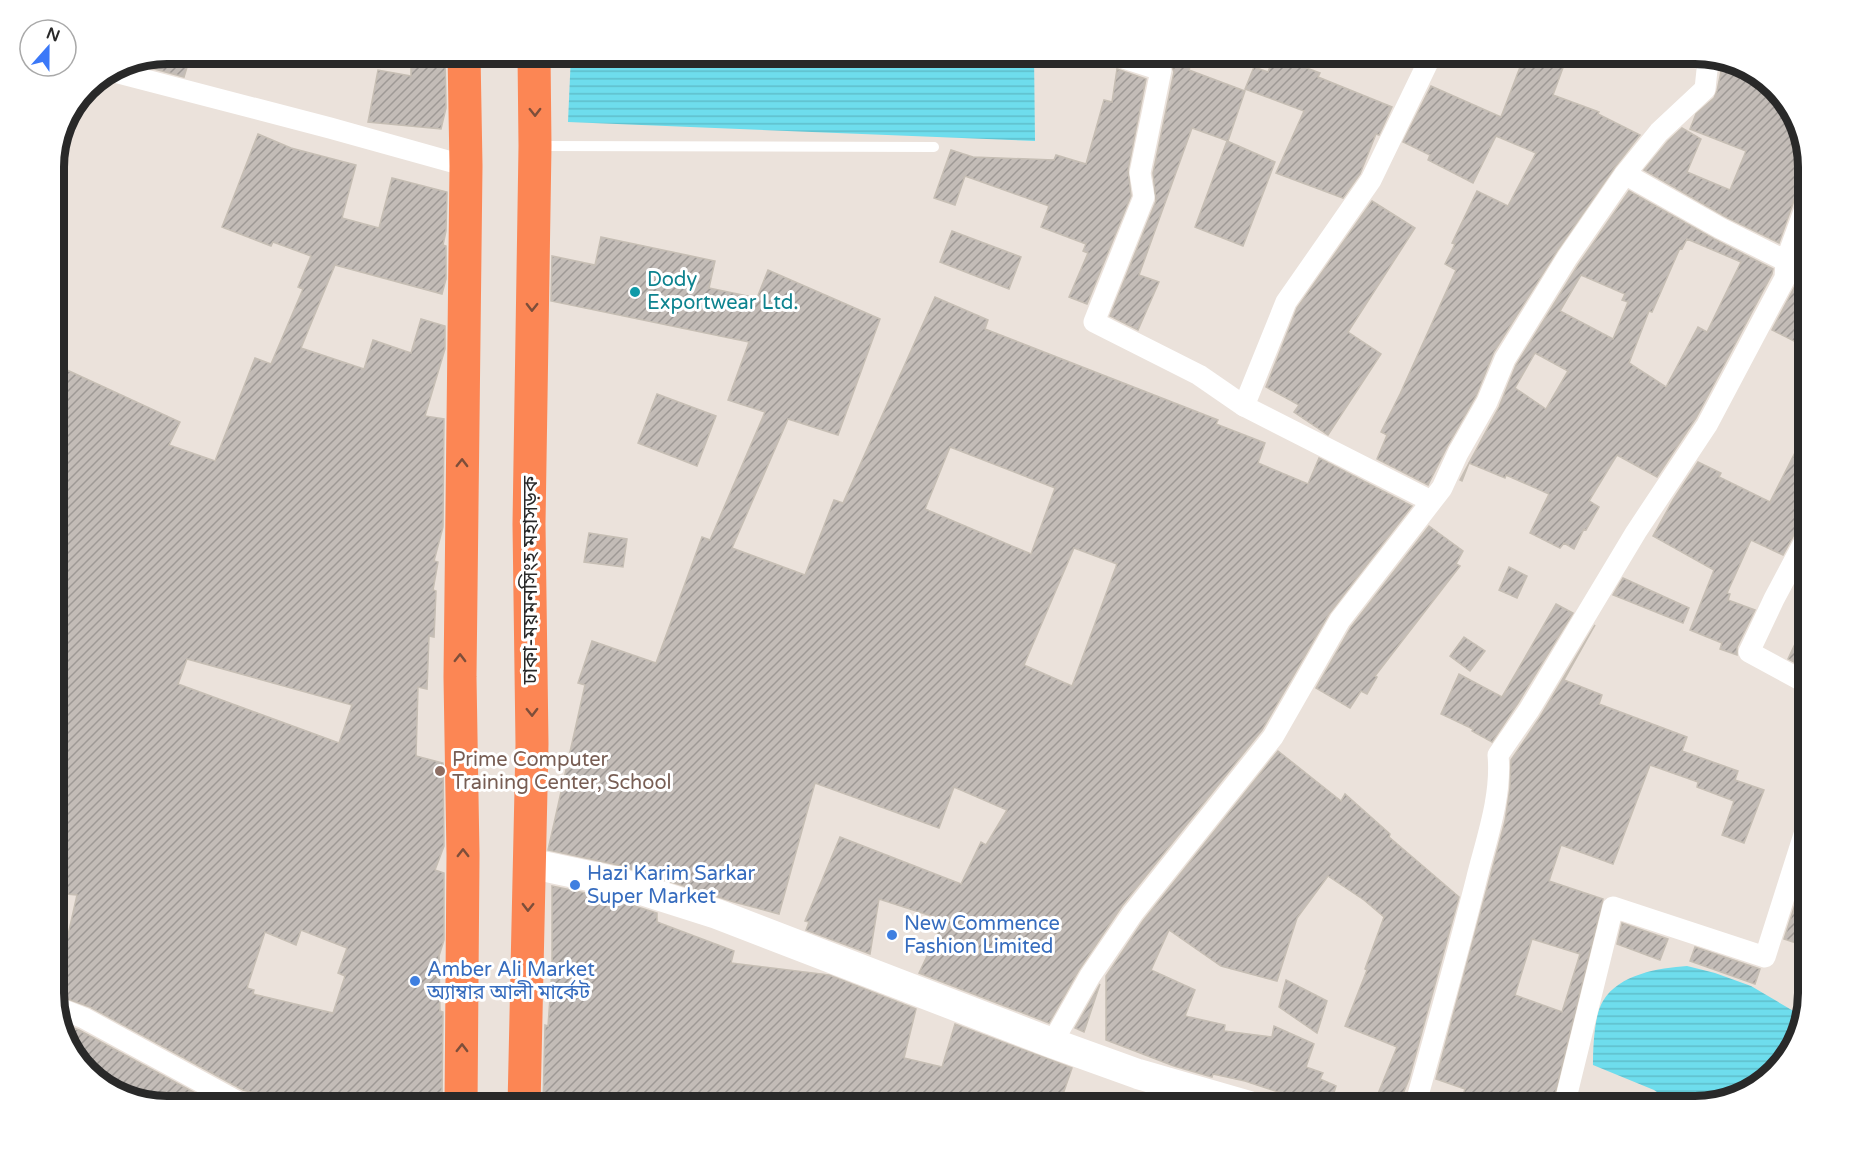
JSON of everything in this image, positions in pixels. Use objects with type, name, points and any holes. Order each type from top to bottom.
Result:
[{"type":"highway","points":[[461,1096],[463,855],[460,676],[466,166],[464,64]]},
{"type":"highway","name":"ঢাকা-ময়মনসিংহ মহাসড়ক","points":[[524,1096],[532,744],[529,524],[535,146],[534,64]]},
{"type":"street","points":[[1142,64],[1161,70],[1140,173],[1144,197],[1094,322],[1199,375],[1244,406],[1431,501]]},
{"type":"street","points":[[1244,406],[1286,302],[1371,180],[1427,64]]},
{"type":"street","points":[[1052,1043],[1090,976],[1133,913],[1273,737],[1340,620],[1442,488],[1458,453],[1487,402],[1505,359],[1567,258],[1625,174],[1659,132],[1705,89],[1709,65]]},
{"type":"street","points":[[123,75],[330,128],[466,166]]},
{"type":"street","points":[[1625,174],[1720,228],[1786,261]]},
{"type":"street","points":[[1418,1096],[1451,979],[1489,828],[1500,776],[1497,755],[1534,701],[1636,532],[1707,425],[1785,278],[1786,261],[1797,230]]},
{"type":"street","points":[[1797,556],[1749,652],[1798,678]]},
{"type":"street","points":[[1566,1096],[1613,907],[1765,957],[1798,854]]},
{"type":"street","points":[[528,863],[613,881],[717,914],[1052,1043],[1138,1074],[1214,1096]]},
{"type":"street","points":[[66,1011],[84,1018],[227,1096]]},
{"type":"lane","points":[[535,146],[934,147]]},
{"type":"water","points":[[571,64],[1034,64],[1035,141],[568,122]]},
{"type":"water","points":[[1687,966],[1715,973],[1751,986],[1796,1012],[1784,1044],[1767,1065],[1746,1082],[1708,1095],[1663,1096],[1654,1090],[1593,1065],[1595,1032],[1603,1001],[1619,984],[1640,974]]},
{"type":"building","points":[[188,64],[184,77],[145,66]]},
{"type":"building","points":[[411,64],[445,64],[446,108],[441,129],[368,122],[378,70],[411,76]]},
{"type":"building","points":[[1171,64],[1191,64],[1189,70],[1245,91],[1228,141],[1192,128],[1139,275],[1159,282],[1138,330],[1110,316],[1156,201],[1153,173],[1174,72]]},
{"type":"building","points":[[1271,64],[1296,64],[1320,73],[1318,77],[1392,107],[1379,135],[1376,134],[1360,174],[1343,198],[1276,173],[1304,111],[1245,89],[1254,67],[1268,72]]},
{"type":"building","points":[[1521,64],[1564,64],[1553,95],[1599,112],[1598,114],[1640,135],[1557,251],[1494,352],[1476,396],[1428,485],[1377,459],[1387,435],[1381,432],[1456,270],[1445,264],[1455,244],[1452,243],[1477,191],[1508,206],[1536,153],[1496,136],[1473,183],[1428,160],[1430,155],[1403,142],[1431,86],[1501,117]]},
{"type":"building","points":[[1722,68],[1746,78],[1776,105],[1790,128],[1797,161],[1797,194],[1779,243],[1726,217],[1644,170],[1682,128],[1701,139],[1687,172],[1730,190],[1746,151],[1690,129],[1696,114],[1714,98]]},
{"type":"building","points":[[1117,69],[1146,79],[1128,170],[1131,196],[1087,304],[1069,297],[1088,253],[1083,251],[1086,244],[1041,227],[1049,206],[965,176],[955,205],[934,198],[951,150],[973,157],[1054,160],[1056,155],[1086,164],[1104,100],[1112,102]]},
{"type":"building","points":[[258,134],[291,148],[356,165],[342,218],[379,228],[392,178],[447,192],[446,231],[443,245],[446,246],[446,279],[442,294],[335,265],[301,348],[364,369],[373,340],[411,353],[421,319],[445,326],[445,349],[425,416],[444,419],[443,527],[434,561],[438,562],[433,590],[436,591],[434,637],[429,636],[427,689],[418,687],[416,756],[443,763],[444,846],[435,870],[444,873],[444,940],[439,956],[440,1011],[443,1012],[442,1096],[260,1096],[243,1090],[90,1007],[65,998],[65,949],[77,895],[65,894],[65,369],[180,422],[169,445],[215,461],[255,358],[271,364],[303,289],[298,287],[311,256],[273,242],[271,246],[222,227]],"holes":[[[187,659],[352,705],[339,743],[178,684]],[[301,930],[347,948],[338,973],[345,976],[333,1013],[253,994],[254,990],[247,988],[265,932],[296,945]]]},
{"type":"building","points":[[1227,141],[1275,162],[1243,246],[1195,227]]},
{"type":"building","points":[[1629,191],[1773,269],[1696,418],[1657,477],[1617,455],[1589,501],[1599,507],[1574,549],[1564,543],[1560,548],[1530,533],[1549,494],[1506,475],[1505,478],[1469,463],[1499,407],[1516,365],[1578,265]],"holes":[[[1687,239],[1741,262],[1707,332],[1698,327],[1666,387],[1629,363],[1649,311],[1652,312],[1680,248],[1682,249]],[[1581,275],[1625,294],[1622,300],[1628,302],[1613,339],[1560,311]],[[1535,353],[1568,371],[1546,409],[1515,388]]]},
{"type":"building","points":[[1372,201],[1415,228],[1348,332],[1381,354],[1328,435],[1294,412],[1299,405],[1266,387],[1297,308]]},
{"type":"building","points":[[952,231],[1021,257],[1009,289],[940,262]]},
{"type":"building","points":[[601,237],[715,261],[709,288],[757,298],[768,270],[880,319],[838,435],[788,419],[732,548],[805,575],[834,500],[843,503],[935,297],[988,320],[985,329],[1218,420],[1216,424],[1265,443],[1258,463],[1308,484],[1319,458],[1412,506],[1329,614],[1262,730],[1122,906],[1079,970],[1049,1023],[919,973],[944,920],[879,899],[870,954],[806,930],[809,922],[805,921],[840,837],[961,884],[981,842],[986,845],[1007,810],[954,787],[939,828],[815,783],[779,914],[618,865],[548,850],[585,685],[578,683],[592,641],[656,663],[702,537],[710,540],[765,412],[728,400],[749,342],[551,301],[552,256],[595,265]],"holes":[[[950,447],[1055,488],[1031,554],[925,509]],[[1074,548],[1117,564],[1072,686],[1024,665]]]},
{"type":"building","points":[[1797,277],[1797,343],[1772,330],[1796,284]]},
{"type":"building","points":[[657,394],[716,416],[697,466],[638,443]]},
{"type":"building","points":[[1797,448],[1797,529],[1783,555],[1751,540],[1727,593],[1730,594],[1728,600],[1755,610],[1737,647],[1737,655],[1720,649],[1722,643],[1690,630],[1714,570],[1653,536],[1698,462],[1721,473],[1719,477],[1770,502]]},
{"type":"building","points":[[1429,526],[1463,551],[1456,564],[1460,566],[1375,676],[1377,677],[1367,694],[1361,691],[1350,708],[1316,688],[1351,627]]},
{"type":"building","points":[[589,533],[627,539],[623,567],[584,562]]},
{"type":"building","points":[[1509,567],[1527,576],[1517,598],[1499,590]]},
{"type":"building","points":[[1623,578],[1689,608],[1683,623],[1613,595]]},
{"type":"building","points":[[1556,604],[1573,613],[1492,742],[1472,731],[1473,729],[1441,714],[1459,674],[1502,697]]},
{"type":"building","points":[[1595,625],[1564,680],[1602,695],[1599,704],[1687,737],[1682,751],[1738,771],[1735,780],[1764,790],[1744,843],[1722,835],[1734,801],[1697,787],[1698,782],[1650,765],[1613,864],[1561,845],[1549,881],[1603,899],[1554,1096],[1463,1096],[1465,1089],[1436,1079],[1505,821],[1511,760],[1540,717]],"holes":[[[1532,939],[1580,954],[1562,1012],[1515,995]]]},
{"type":"building","points":[[1464,637],[1485,651],[1470,671],[1450,656]]},
{"type":"building","points":[[1798,638],[1798,664],[1788,659]]},
{"type":"building","points":[[1278,751],[1341,801],[1345,794],[1390,834],[1389,837],[1459,897],[1409,1079],[1402,1096],[1377,1096],[1397,1047],[1345,1026],[1367,970],[1365,969],[1384,917],[1364,900],[1328,876],[1297,918],[1277,981],[1221,966],[1169,930],[1151,970],[1195,990],[1185,1016],[1225,1025],[1224,1031],[1272,1037],[1274,1026],[1314,1044],[1306,1067],[1323,1073],[1320,1079],[1336,1086],[1333,1096],[1307,1096],[1298,1092],[1297,1096],[1290,1096],[1245,1081],[1213,1074],[1212,1077],[1174,1066],[1106,1040],[1106,976],[1143,921]]},
{"type":"building","points":[[552,886],[609,898],[657,913],[657,922],[734,951],[731,963],[829,975],[916,1009],[904,1058],[942,1067],[955,1024],[1072,1068],[1062,1096],[543,1096],[545,1025],[548,1026],[552,970]]},
{"type":"building","points":[[1798,896],[1798,944],[1784,939]]},
{"type":"building","points":[[1622,923],[1668,939],[1660,960],[1617,944]]},
{"type":"building","points":[[1695,947],[1760,969],[1755,984],[1690,961]]},
{"type":"building","points":[[1286,980],[1327,1001],[1317,1033],[1279,1007]]},
{"type":"building","points":[[1100,984],[1084,1032],[1075,1028]]},
{"type":"building","points":[[70,1027],[201,1096],[154,1095],[116,1082],[95,1065],[82,1050]]},
{"type":"place","name":"Dody Exportwear Ltd.","points":[[635,292]]},
{"type":"place","name":"Prime Computer Training Center, School","points":[[440,771]]},
{"type":"place","name":"Hazi Karim Sarkar Super Market","points":[[575,885]]},
{"type":"place","name":"New Commence Fashion Limited","points":[[892,935]]},
{"type":"place","name":"Amber Ali Market অ্যাম্বার আলী মার্কেট","points":[[415,981]]}]
